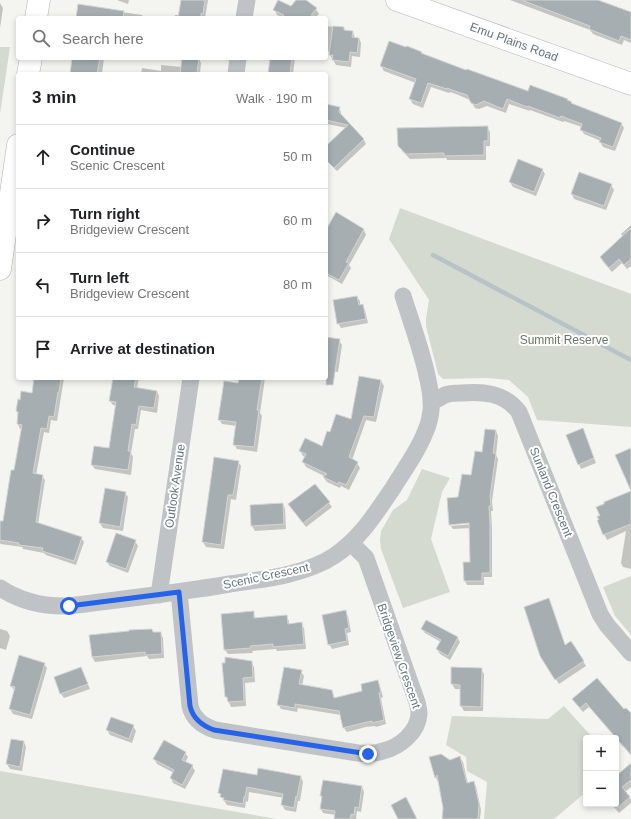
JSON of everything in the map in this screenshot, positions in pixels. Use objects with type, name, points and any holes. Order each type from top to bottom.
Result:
[{"type":"street","points":[[36,16],[39,0]]},
{"type":"street","points":[[244,16],[247,0]]},
{"type":"street","name":"Emu Plains Road","points":[[397,0],[631,84]]},
{"type":"street","points":[[28,72],[31,60]]},
{"type":"street","points":[[236,72],[238,60]]},
{"type":"street","points":[[0,270],[16,159]]},
{"type":"street","name":"Scenic Crescent","points":[[0,588],[24,600],[56,606],[69,606],[160,595],[265,579],[304,570],[335,556],[362,532],[373,518],[415,454],[428,424],[431,402],[429,385],[422,354],[403,296]]},
{"type":"street","name":"Outlook Avenue","points":[[160,595],[191,380]]},
{"type":"street","name":"Sunland Crescent","points":[[431,402],[453,393],[478,392],[500,397],[514,406],[519,412],[600,614],[607,625],[631,653]]},
{"type":"street","name":"Bridgeview Crescent","points":[[179,592],[190,706],[193,714],[199,722],[214,730],[350,752],[368,754],[382,752],[397,745],[409,736],[417,723],[419,711],[366,558],[351,543]]},
{"type":"green space","points":[[0,47],[10,47],[0,114]]},
{"type":"green space","name":"Summit Reserve","points":[[400,208],[631,294],[631,427],[537,420],[528,397],[509,380],[487,378],[443,379],[438,374],[426,326],[429,300],[389,239]]},
{"type":"green space","points":[[422,469],[450,478],[442,492],[431,539],[450,592],[403,608],[381,549],[381,531],[393,510],[407,500]]},
{"type":"green space","points":[[631,576],[631,635],[615,616],[603,587]]},
{"type":"green space","points":[[564,706],[590,735],[583,735],[583,795],[554,819],[484,819],[487,782],[467,771],[466,757],[446,745],[452,716],[548,719]]},
{"type":"green space","points":[[0,771],[277,819],[0,819]]},
{"type":"building","points":[[181,0],[205,0],[203,14],[201,13],[201,16],[178,16]]},
{"type":"building","points":[[278,0],[291,6],[296,0],[306,0],[317,8],[311,15],[313,16],[283,16],[284,15],[273,10]]},
{"type":"building","points":[[524,0],[598,0],[631,12],[631,40],[621,36],[619,41],[589,29],[590,26]]},
{"type":"building","points":[[78,4],[124,11],[123,16],[76,16]]},
{"type":"building","points":[[333,26],[344,27],[344,30],[353,31],[352,37],[359,38],[357,53],[350,52],[349,62],[332,60],[333,55],[329,55]]},
{"type":"building","points":[[389,41],[406,47],[407,46],[422,52],[421,53],[466,70],[467,69],[528,91],[530,85],[568,99],[567,100],[572,102],[571,103],[622,123],[613,147],[599,142],[601,138],[580,130],[582,124],[561,116],[560,118],[528,106],[527,107],[507,99],[503,109],[484,101],[476,105],[471,103],[467,95],[428,83],[421,103],[409,99],[416,79],[380,66]]},
{"type":"building","points":[[72,60],[100,60],[97,72],[70,72]]},
{"type":"building","points":[[182,60],[199,60],[197,72],[180,72]]},
{"type":"building","points":[[270,60],[292,60],[290,72],[268,72]]},
{"type":"building","points":[[328,104],[340,107],[339,112],[364,139],[334,168],[328,162],[328,144],[348,125],[328,120]]},
{"type":"building","points":[[488,126],[488,141],[484,141],[484,155],[444,156],[444,153],[406,154],[398,146],[397,128]]},
{"type":"building","points":[[518,159],[543,169],[534,192],[509,182]]},
{"type":"building","points":[[579,172],[612,184],[604,206],[571,194]]},
{"type":"building","points":[[336,212],[364,229],[346,262],[349,263],[339,280],[328,274],[328,226]]},
{"type":"building","points":[[631,228],[631,259],[624,265],[619,259],[609,268],[600,257]]},
{"type":"building","points":[[357,296],[359,305],[363,304],[366,319],[337,324],[333,300]]},
{"type":"building","points":[[328,337],[340,339],[333,385],[326,385],[326,380],[328,380]]},
{"type":"building","points":[[359,376],[381,380],[374,417],[364,416],[349,457],[358,462],[346,485],[339,482],[338,484],[323,477],[327,474],[302,462],[306,454],[299,451],[305,438],[322,446],[327,431],[330,432],[336,414],[351,419]]},
{"type":"building","points":[[34,380],[61,380],[54,417],[49,416],[47,429],[41,428],[33,473],[43,475],[36,522],[82,537],[74,561],[42,551],[43,548],[19,545],[19,543],[0,540],[0,521],[3,521],[11,470],[14,470],[22,425],[17,424],[18,412],[16,411],[18,399],[20,400],[21,391],[32,393]]},
{"type":"building","points":[[113,380],[136,380],[134,387],[157,391],[154,408],[139,406],[136,425],[132,424],[128,451],[131,451],[128,470],[91,465],[94,446],[109,448],[116,402],[109,401]]},
{"type":"building","points":[[239,380],[262,380],[257,410],[259,410],[254,447],[233,445],[236,422],[218,420],[224,381],[238,383]]},
{"type":"building","points":[[583,428],[594,458],[578,465],[566,435]]},
{"type":"building","points":[[485,429],[496,430],[493,453],[496,454],[490,496],[491,506],[489,506],[490,573],[482,573],[482,581],[464,581],[463,562],[470,562],[469,523],[449,525],[447,498],[458,497],[462,474],[471,475],[475,451],[482,452]]},
{"type":"building","points":[[631,448],[631,491],[615,455]]},
{"type":"building","points":[[214,457],[239,461],[233,495],[228,495],[221,545],[202,542]]},
{"type":"building","points":[[315,484],[330,502],[303,523],[288,504]]},
{"type":"building","points":[[105,488],[126,492],[120,527],[99,523]]},
{"type":"building","points":[[631,491],[631,524],[603,535],[597,520],[599,520],[597,516],[600,516],[596,507],[604,504],[604,502]]},
{"type":"building","points":[[283,503],[284,524],[251,526],[250,505]]},
{"type":"building","points":[[116,533],[136,540],[126,569],[106,562]]},
{"type":"building","points":[[549,598],[565,645],[571,641],[584,661],[555,680],[540,656],[524,607]]},
{"type":"building","points":[[346,610],[349,628],[345,629],[347,641],[328,645],[322,615]]},
{"type":"building","points":[[254,611],[254,618],[287,615],[288,624],[302,622],[304,644],[273,647],[273,644],[250,646],[251,648],[224,650],[221,614]]},
{"type":"building","points":[[426,620],[458,637],[448,656],[436,649],[441,640],[421,629]]},
{"type":"building","points":[[152,629],[153,632],[161,632],[162,654],[145,655],[145,652],[92,657],[89,635]]},
{"type":"building","points":[[19,655],[45,663],[30,715],[9,709],[15,687],[10,686]]},
{"type":"building","points":[[225,657],[252,661],[253,677],[243,678],[244,701],[228,702],[227,697],[225,697],[222,663],[225,663]]},
{"type":"building","points":[[81,667],[88,684],[60,694],[54,677]]},
{"type":"building","points":[[284,667],[302,670],[299,684],[332,690],[334,698],[362,691],[361,684],[378,680],[384,720],[372,723],[372,721],[343,728],[339,711],[295,704],[295,708],[277,705]]},
{"type":"building","points":[[451,667],[482,668],[481,707],[460,706],[460,685],[451,684]]},
{"type":"building","points":[[597,678],[624,709],[626,708],[631,713],[631,755],[619,741],[619,735],[614,735],[586,703],[580,708],[572,699]]},
{"type":"building","points":[[111,717],[134,725],[129,739],[106,730]]},
{"type":"building","points":[[11,739],[24,741],[20,767],[6,764]]},
{"type":"building","points":[[164,740],[186,752],[182,760],[193,765],[182,785],[170,778],[174,770],[153,759]]},
{"type":"building","points":[[441,754],[450,760],[460,756],[467,783],[474,781],[479,804],[478,819],[442,819],[443,808],[437,775],[435,778],[429,757]]},
{"type":"building","points":[[631,763],[631,780],[622,787],[630,797],[619,806],[619,773]]},
{"type":"building","points":[[258,768],[301,776],[294,808],[281,805],[283,794],[247,787],[243,804],[223,800],[224,798],[220,797],[221,794],[218,793],[223,769],[257,775]]},
{"type":"building","points":[[323,780],[362,786],[359,808],[355,807],[354,815],[351,814],[350,819],[334,819],[335,811],[320,809],[322,796],[320,796]]},
{"type":"building","points":[[406,797],[417,819],[398,819],[391,805]]},
{"type":"waterway","points":[[433,255],[631,360]]},
{"type":"route","points":[[69,606],[179,592],[190,706],[191,711],[199,722],[214,730],[368,754]]}]
